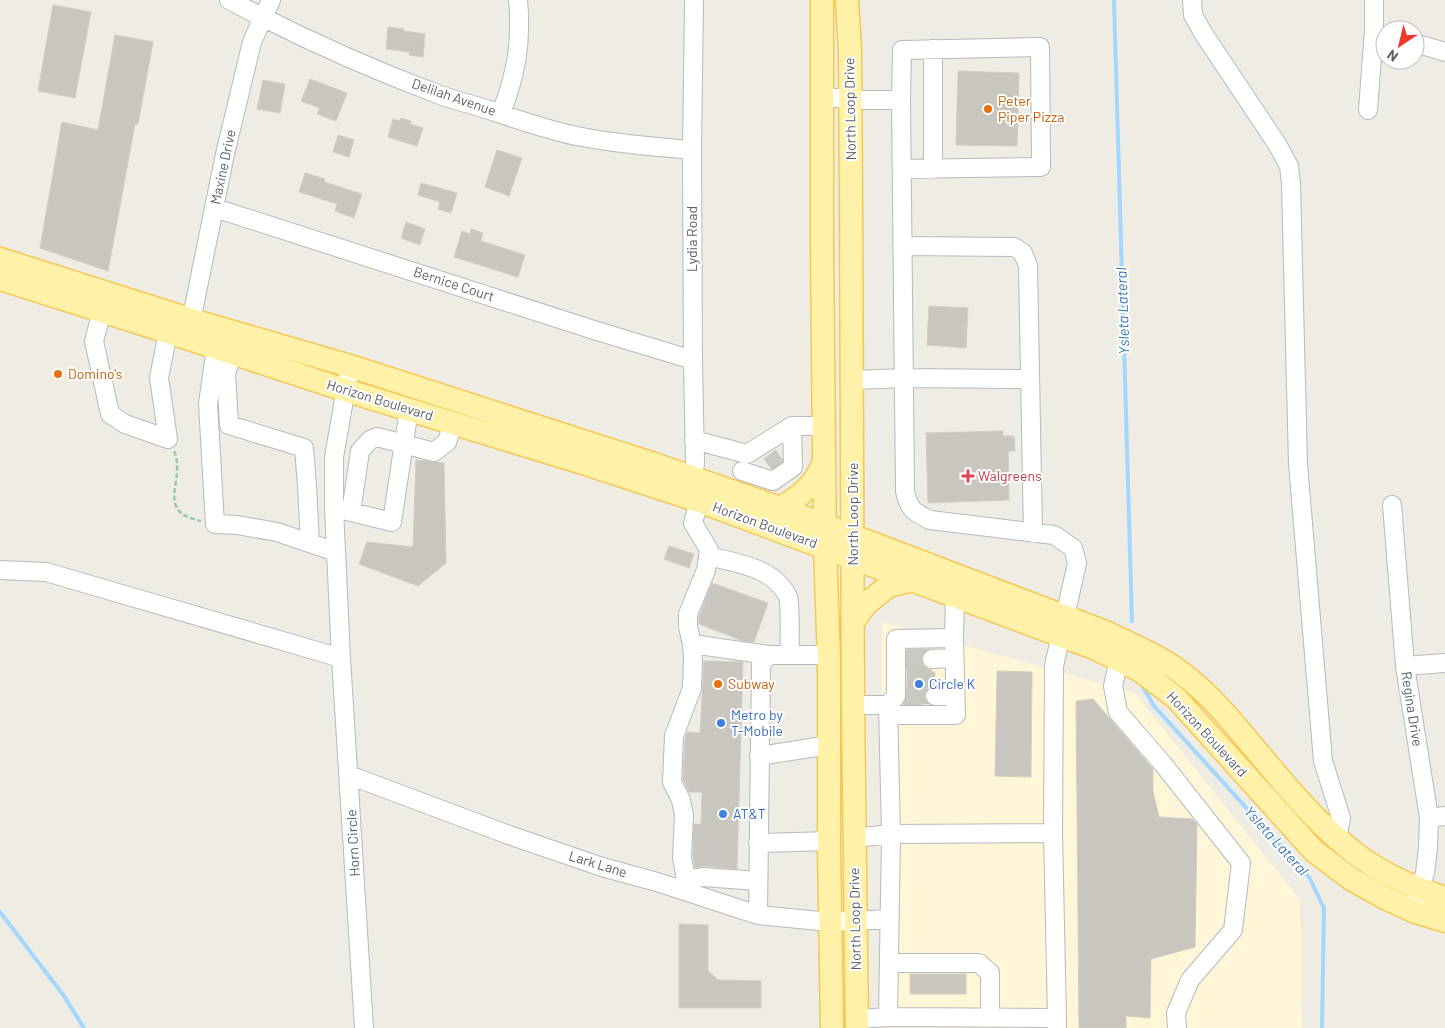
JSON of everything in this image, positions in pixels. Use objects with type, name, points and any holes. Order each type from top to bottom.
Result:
[{"type":"main road","name":"North Loop Drive","points":[[822,0],[822,250],[825,536],[829,654],[832,1028]]},
{"type":"main road","name":"North Loop Drive","points":[[847,0],[850,52],[853,705],[857,1023]]},
{"type":"main road","name":"Horizon Boulevard","points":[[0,259],[183,330],[224,350],[408,409],[456,412],[692,477],[780,508],[825,536]]},
{"type":"main road","name":"Horizon Boulevard","points":[[0,279],[102,311],[350,366],[456,412],[586,464],[699,501],[825,536],[1063,625],[1094,648],[1141,672],[1176,698],[1314,851],[1351,879],[1385,898],[1413,911],[1445,921]]},
{"type":"main road","points":[[780,508],[804,493],[815,480],[825,458]]},
{"type":"main road","name":"Horizon Boulevard","points":[[853,547],[914,580],[956,596],[1063,625],[1108,633],[1184,674],[1222,709],[1309,812],[1346,846],[1379,868],[1419,889],[1445,898]]},
{"type":"main road","points":[[853,622],[866,604],[888,586],[914,580]]},
{"type":"street","name":"Delilah Avenue","points":[[229,0],[262,18],[373,68],[442,95],[540,127],[580,137],[632,145],[692,150]]},
{"type":"street","name":"Maxine Drive","points":[[168,439],[159,378],[183,330],[215,208],[225,154],[252,42],[271,0]]},
{"type":"street","points":[[501,113],[510,90],[516,65],[520,18],[518,0]]},
{"type":"street","name":"Lydia Road","points":[[692,477],[695,464],[692,150],[694,0]]},
{"type":"street","points":[[1192,0],[1193,15],[1203,33],[1277,144],[1289,166],[1298,464],[1323,761],[1341,818],[1337,838]]},
{"type":"street","points":[[1374,0],[1377,20]]},
{"type":"street","points":[[1425,46],[1445,52]]},
{"type":"street","points":[[857,1023],[888,1017],[990,1018],[1057,1023],[1053,833],[1054,666],[1077,563],[1072,548],[1054,535],[930,520],[913,511],[907,499],[906,491],[900,100],[902,50],[1040,47],[1041,167],[902,169]]},
{"type":"street","points":[[933,49],[933,169]]},
{"type":"street","points":[[1368,110],[1375,60]]},
{"type":"street","points":[[823,97],[900,100]]},
{"type":"street","name":"Bernice Court","points":[[215,208],[693,360]]},
{"type":"street","points":[[902,246],[1014,247],[1023,253],[1028,266],[1033,533]]},
{"type":"street","points":[[102,311],[94,341],[110,414],[125,424],[168,439]]},
{"type":"street","points":[[224,350],[229,425],[334,457]]},
{"type":"street","points":[[224,350],[208,404],[215,524],[237,525],[277,532],[336,552]]},
{"type":"street","name":"Horn Circle","points":[[350,366],[334,457],[342,510],[336,552],[364,1028]]},
{"type":"street","points":[[852,380],[905,378],[1030,379]]},
{"type":"street","points":[[408,409],[404,444],[392,522],[342,510],[360,451],[370,440],[377,437],[404,444],[434,452],[447,442],[456,412]]},
{"type":"street","points":[[792,426],[825,426]]},
{"type":"street","points":[[736,493],[764,462],[792,426]]},
{"type":"street","points":[[764,462],[792,426]]},
{"type":"street","points":[[694,440],[764,462]]},
{"type":"street","points":[[304,448],[310,543]]},
{"type":"street","points":[[699,501],[693,524],[709,550],[706,570],[688,614],[693,661],[692,688],[674,736],[672,782],[681,800],[684,815],[683,885],[702,877],[758,881]]},
{"type":"street","name":"Regina Drive","points":[[1392,505],[1405,666],[1437,817],[1428,848],[1425,873],[1413,911]]},
{"type":"street","points":[[708,556],[751,567],[775,579],[788,598],[790,655]]},
{"type":"street","points":[[0,570],[46,572],[341,658]]},
{"type":"street","points":[[853,705],[894,703],[956,715],[954,638],[956,596]]},
{"type":"street","points":[[888,1017],[894,703],[900,660],[896,639],[954,638]]},
{"type":"street","points":[[692,644],[769,655],[829,654]]},
{"type":"street","points":[[758,915],[761,664],[769,655]]},
{"type":"street","points":[[932,659],[954,658]]},
{"type":"street","points":[[1119,660],[1113,686],[1118,712],[1163,764],[1241,863],[1233,930],[1190,980],[1176,1013],[1177,1028]]},
{"type":"street","points":[[1405,666],[1445,663]]},
{"type":"street","points":[[935,696],[955,696]]},
{"type":"street","points":[[759,756],[829,745]]},
{"type":"street","name":"Lark Lane","points":[[349,775],[509,835],[602,866],[683,885],[758,915],[830,922],[890,919]]},
{"type":"street","points":[[854,838],[891,834],[1053,833]]},
{"type":"street","points":[[758,843],[829,841]]},
{"type":"street","points":[[889,962],[979,963],[990,973],[990,1018]]},
{"type":"path","points":[[168,439],[176,456],[178,467],[174,497],[181,514],[215,524]]},
{"type":"shaded area","points":[[882,622],[1135,693],[1300,900],[1302,1028],[879,1028]]},
{"type":"building","points":[[53,5],[91,12],[75,98],[38,91]]},
{"type":"building","points":[[388,27],[425,34],[423,57],[409,55],[410,52],[386,49]]},
{"type":"building","points":[[115,35],[153,42],[138,124],[135,124],[108,271],[40,248],[62,122],[98,130]]},
{"type":"building","name":"Peter Piper Pizza","points":[[958,71],[1019,73],[1017,146],[956,145]]},
{"type":"building","points":[[310,79],[347,93],[336,121],[317,114],[320,108],[301,101]]},
{"type":"building","points":[[263,80],[285,84],[280,113],[257,109]]},
{"type":"building","points":[[401,118],[411,121],[410,124],[423,128],[417,146],[388,137],[393,119],[400,121]]},
{"type":"building","points":[[338,135],[354,140],[349,157],[333,152]]},
{"type":"building","points":[[497,150],[522,158],[509,196],[485,187]]},
{"type":"building","points":[[305,173],[325,179],[324,182],[362,194],[354,218],[335,211],[337,204],[299,192]]},
{"type":"building","points":[[421,183],[457,193],[451,213],[438,209],[440,202],[418,195]]},
{"type":"building","points":[[406,222],[425,229],[420,245],[401,238]]},
{"type":"building","points":[[471,229],[483,233],[481,241],[525,255],[518,277],[454,257],[462,231],[470,234]]},
{"type":"building","points":[[929,306],[968,308],[966,348],[927,345]]},
{"type":"building","name":"Walgreens","points":[[1003,431],[1003,436],[1014,436],[1015,451],[1008,451],[1009,500],[928,503],[926,433]]},
{"type":"building","points":[[416,460],[444,463],[446,563],[418,586],[359,564],[367,542],[413,547]]},
{"type":"building","points":[[669,546],[694,554],[689,568],[664,559]]},
{"type":"building","points":[[712,583],[768,603],[754,642],[743,641],[699,624],[699,616]]},
{"type":"building","name":"Circle K","points":[[907,649],[929,649],[923,654],[921,659],[923,665],[932,670],[932,672],[935,672],[935,685],[929,687],[924,696],[929,704],[903,704],[907,696]]},
{"type":"building","points":[[704,661],[743,662],[737,869],[704,866],[695,868],[693,856],[694,824],[701,824],[702,792],[689,792],[683,780],[685,738],[687,732],[700,733]]},
{"type":"building","points":[[997,671],[1032,672],[1031,777],[995,776]]},
{"type":"building","points":[[1093,699],[1153,769],[1153,791],[1159,817],[1192,819],[1197,824],[1195,947],[1151,959],[1150,1018],[1126,1016],[1126,1028],[1079,1028],[1076,701]]},
{"type":"building","points":[[679,924],[708,925],[708,971],[718,980],[761,981],[761,1008],[679,1008]]},
{"type":"building","points":[[910,974],[966,974],[966,994],[910,994]]},
{"type":"waterway","name":"Ysleta Lateral","points":[[1114,0],[1132,621]]},
{"type":"waterway","name":"Ysleta Lateral","points":[[1143,687],[1154,706],[1309,877],[1324,908],[1322,1028]]},
{"type":"waterway","points":[[0,912],[64,996],[84,1028]]},
{"type":"tunnel","points":[[769,466],[781,457]]},
{"type":"tunnel","points":[[904,660],[932,659]]},
{"type":"tunnel","points":[[903,696],[935,696]]},
{"type":"place","name":"Peter Piper Pizza","points":[[988,109]]},
{"type":"place","name":"Domino's","points":[[58,374]]},
{"type":"place","name":"Walgreens","points":[[968,476]]},
{"type":"place","name":"Subway","points":[[718,684]]},
{"type":"place","name":"Circle K","points":[[919,684]]},
{"type":"place","name":"Metro by T-Mobile","points":[[721,723]]},
{"type":"place","name":"AT&T","points":[[723,814]]}]
